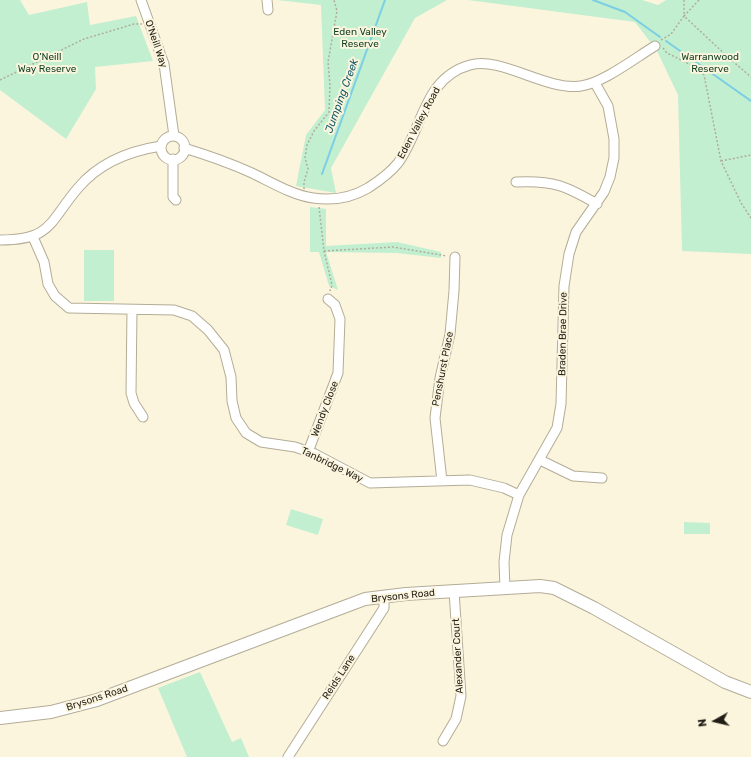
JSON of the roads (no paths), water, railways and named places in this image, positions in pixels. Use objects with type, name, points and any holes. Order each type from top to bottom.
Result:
[{"type":"street","name":"O'Neill Way","points":[[141,0],[164,64],[174,136]]},
{"type":"street","points":[[267,0],[268,10]]},
{"type":"street","name":"Eden Valley Road","points":[[184,148],[210,156],[304,196],[339,199],[369,187],[388,174],[404,151],[432,93],[442,80],[452,71],[480,62],[547,82],[569,86],[595,83],[657,44]]},
{"type":"street","name":"Braden Brae Drive","points":[[505,588],[504,562],[507,535],[519,495],[557,428],[561,404],[564,286],[570,254],[576,232],[597,204],[610,177],[614,158],[614,139],[608,106],[595,83]]},
{"type":"street","points":[[174,136],[180,138],[184,148],[180,157],[173,159],[162,154],[161,146],[167,137],[174,136]]},
{"type":"street","points":[[0,240],[19,240],[33,237],[56,220],[79,187],[106,163],[134,151],[161,146]]},
{"type":"street","points":[[173,159],[173,199]]},
{"type":"street","points":[[516,182],[541,182],[556,184],[570,189],[597,204]]},
{"type":"street","name":"Tanbridge Way","points":[[33,237],[44,262],[48,284],[55,296],[69,308],[174,310],[192,316],[208,330],[224,350],[231,377],[232,401],[236,418],[246,433],[261,442],[295,447],[370,483],[470,480],[504,488],[519,495]]},
{"type":"street","name":"Penshurst Place","points":[[442,481],[434,418],[440,378],[450,334],[454,291],[455,257]]},
{"type":"street","name":"Wendy Close","points":[[308,452],[338,373],[340,319],[335,305],[328,299]]},
{"type":"street","points":[[132,310],[131,393],[134,403],[143,417]]},
{"type":"street","points":[[540,460],[574,476],[602,478]]},
{"type":"street","name":"Brysons Road","points":[[0,718],[51,712],[97,700],[365,599],[384,596],[540,586],[559,591],[594,608],[725,682],[751,692]]},
{"type":"street","name":"Alexander Court","points":[[443,741],[456,719],[461,696],[454,591]]},
{"type":"street","name":"Reids Lane","points":[[288,757],[384,608],[384,596]]},
{"type":"waterway","name":"Jumping Creek","points":[[322,174],[385,0]]},
{"type":"waterway","name":"Jumping Creek","points":[[593,0],[625,12],[660,37]]},
{"type":"waterway","name":"Jumping Creek","points":[[666,41],[751,101]]},
{"type":"park label","name":"Eden Valley Reserve","points":[[360,38]]},
{"type":"park label","name":"O'Neill Way Reserve","points":[[47,62]]},
{"type":"park label","name":"Warranwood Reserve","points":[[710,62]]}]
